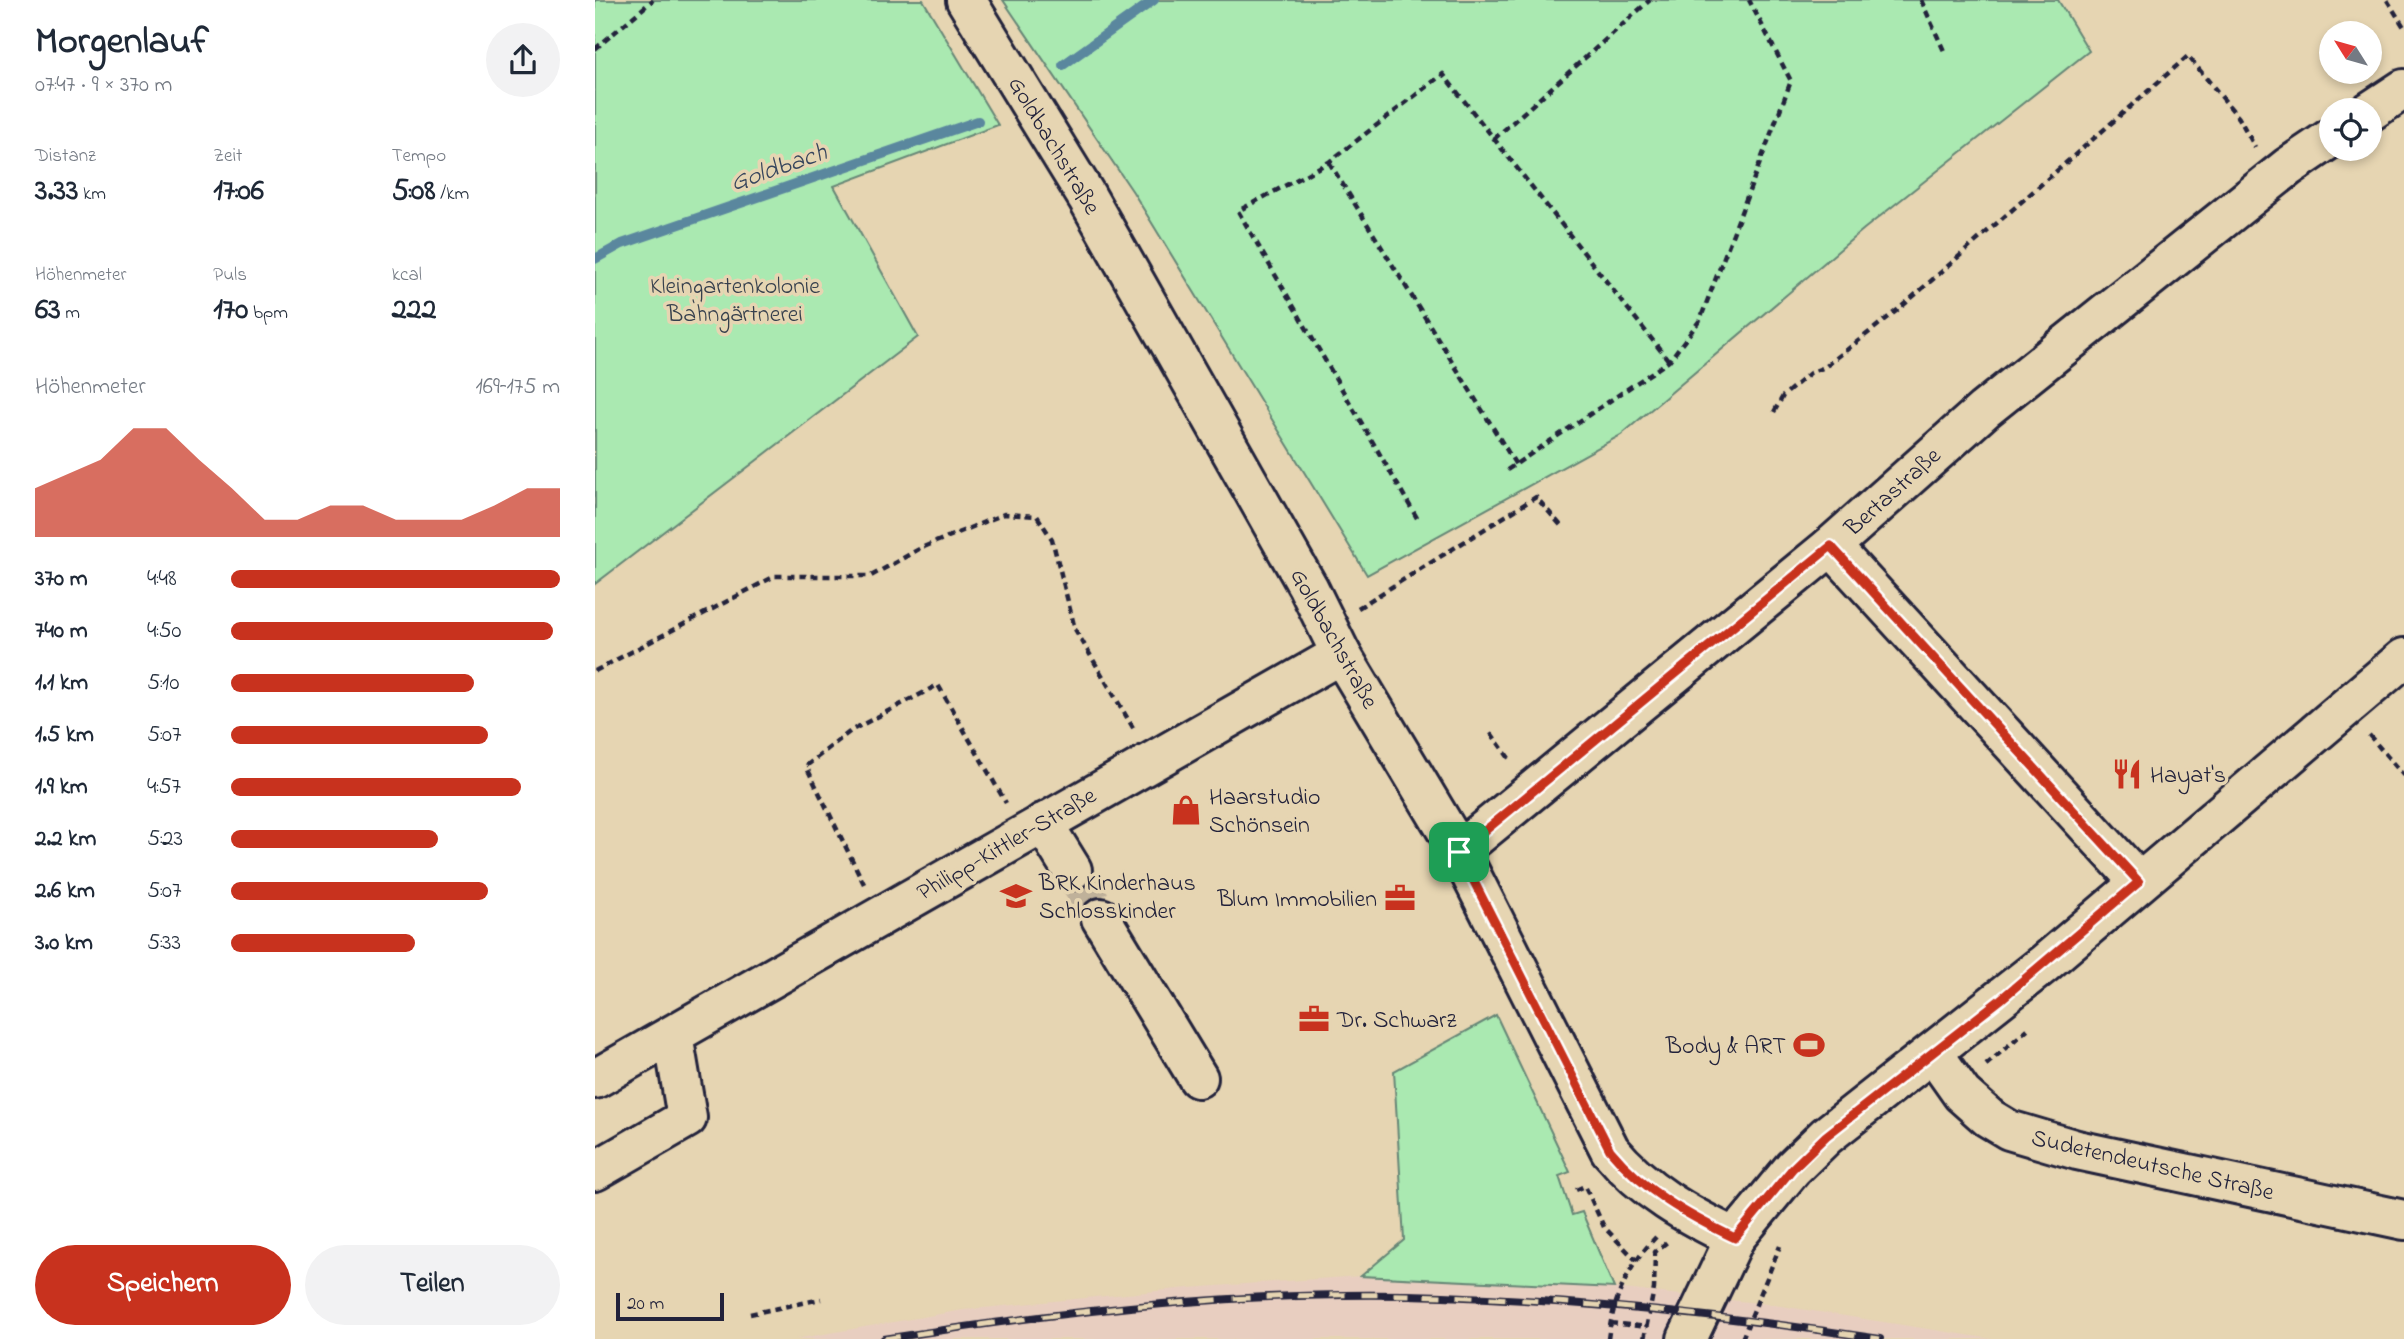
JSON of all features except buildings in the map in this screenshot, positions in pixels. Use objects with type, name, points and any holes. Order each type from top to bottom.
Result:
[{"type":"street","name":"Goldbachstraße","points":[[967,0],[1087,197],[1334,640],[1459,852],[1610,1150],[1630,1174],[1654,1193],[1683,1212],[1735,1238]]},
{"type":"street","points":[[2382,103],[2404,89]]},
{"type":"street","name":"Bertastraße","points":[[1459,852],[1831,546],[1984,410],[2272,179],[2319,146]]},
{"type":"street","points":[[1831,546],[2139,882]]},
{"type":"street","name":"Philipp-Kittler-Straße","points":[[595,1079],[1152,759],[1334,640]]},
{"type":"street","points":[[1688,1339],[1735,1238],[1785,1176],[1826,1136],[1933,1053],[2404,658]]},
{"type":"street","points":[[1033,829],[1072,870]]},
{"type":"street","points":[[1101,918],[1198,1078]]},
{"type":"street","points":[[595,1171],[687,1118],[673,1035]]},
{"type":"street","name":"Sudetendeutsche Straße","points":[[1933,1053],[1962,1094],[1989,1118],[2009,1130],[2077,1150],[2404,1220]]},
{"type":"path","points":[[595,49],[653,0]]},
{"type":"path","points":[[1494,139],[1650,0]]},
{"type":"path","points":[[1507,470],[1669,361],[1700,320],[1791,81],[1749,0]]},
{"type":"path","points":[[1921,0],[1945,53]]},
{"type":"path","points":[[2387,0],[2404,27]]},
{"type":"path","points":[[1774,412],[1783,396],[1810,373],[1825,368],[1900,308],[2188,56],[2239,118],[2272,179]]},
{"type":"path","points":[[1417,518],[1238,211],[1329,162],[1443,74],[1669,361]]},
{"type":"path","points":[[1329,162],[1516,465]]},
{"type":"path","points":[[1334,640],[1536,497],[1563,528]]},
{"type":"path","points":[[595,671],[775,576],[871,576],[921,548],[1004,514],[1037,516],[1052,539],[1075,629],[1152,759]]},
{"type":"path","points":[[879,916],[806,766],[852,730],[938,685],[1033,829]]},
{"type":"path","points":[[2346,707],[2404,776]]},
{"type":"path","points":[[1576,1190],[1585,1186],[1604,1227],[1636,1260]]},
{"type":"path","points":[[1608,1339],[1610,1322],[1621,1287],[1636,1260],[1663,1230]]},
{"type":"path","points":[[1648,1246],[1654,1252]]},
{"type":"path","points":[[1644,1339],[1654,1289]]},
{"type":"path","points":[[750,1314],[821,1299]]},
{"type":"path","points":[[1742,1339],[1758,1300]]},
{"type":"path","points":[[1610,1322],[1647,1327]]},
{"type":"shaded area","points":[[1361,1276],[1614,1288],[1768,1304],[1992,1339],[795,1339],[963,1310],[1188,1288]]},
{"type":"green space","name":"Kleingartenkolonie Bahngärtnerei","points":[[595,0],[923,0],[998,125],[834,186],[918,337],[595,584]]},
{"type":"green space","points":[[1003,0],[2058,0],[2089,51],[1864,229],[1621,435],[1367,575],[1133,192]]},
{"type":"green space","points":[[1496,1015],[1570,1172],[1559,1176],[1572,1215],[1582,1212],[1614,1288],[1361,1276],[1404,1240],[1394,1071]]},
{"type":"waterway","name":"Goldbach","points":[[1063,65],[1154,0]]},
{"type":"waterway","name":"Goldbach","points":[[595,259],[622,244],[978,121]]},
{"type":"tunnel","points":[[1072,870],[1101,918]]},
{"type":"railway","points":[[884,1339],[1023,1319],[1163,1304],[1373,1295],[1498,1298],[1607,1306],[1717,1317],[1880,1339]]},
{"type":"place","name":"Hayat's","points":[[2127,774]]},
{"type":"place","name":"Haarstudio Schönsein","points":[[1186,810]]},
{"type":"place","name":"BRK Kinderhaus Schlosskinder","points":[[1016,896]]},
{"type":"place","name":"Blum Immobilien","points":[[1400,898]]},
{"type":"place","name":"Dr. Schwarz","points":[[1314,1019]]},
{"type":"place","name":"Body & ART","points":[[1809,1045]]},
{"type":"route","points":[[1831,546],[2139,882],[2000,1000],[1826,1136],[1793,1168],[1735,1238],[1683,1212],[1654,1193],[1630,1174],[1610,1150],[1593,1122],[1459,852],[1831,546]]}]
